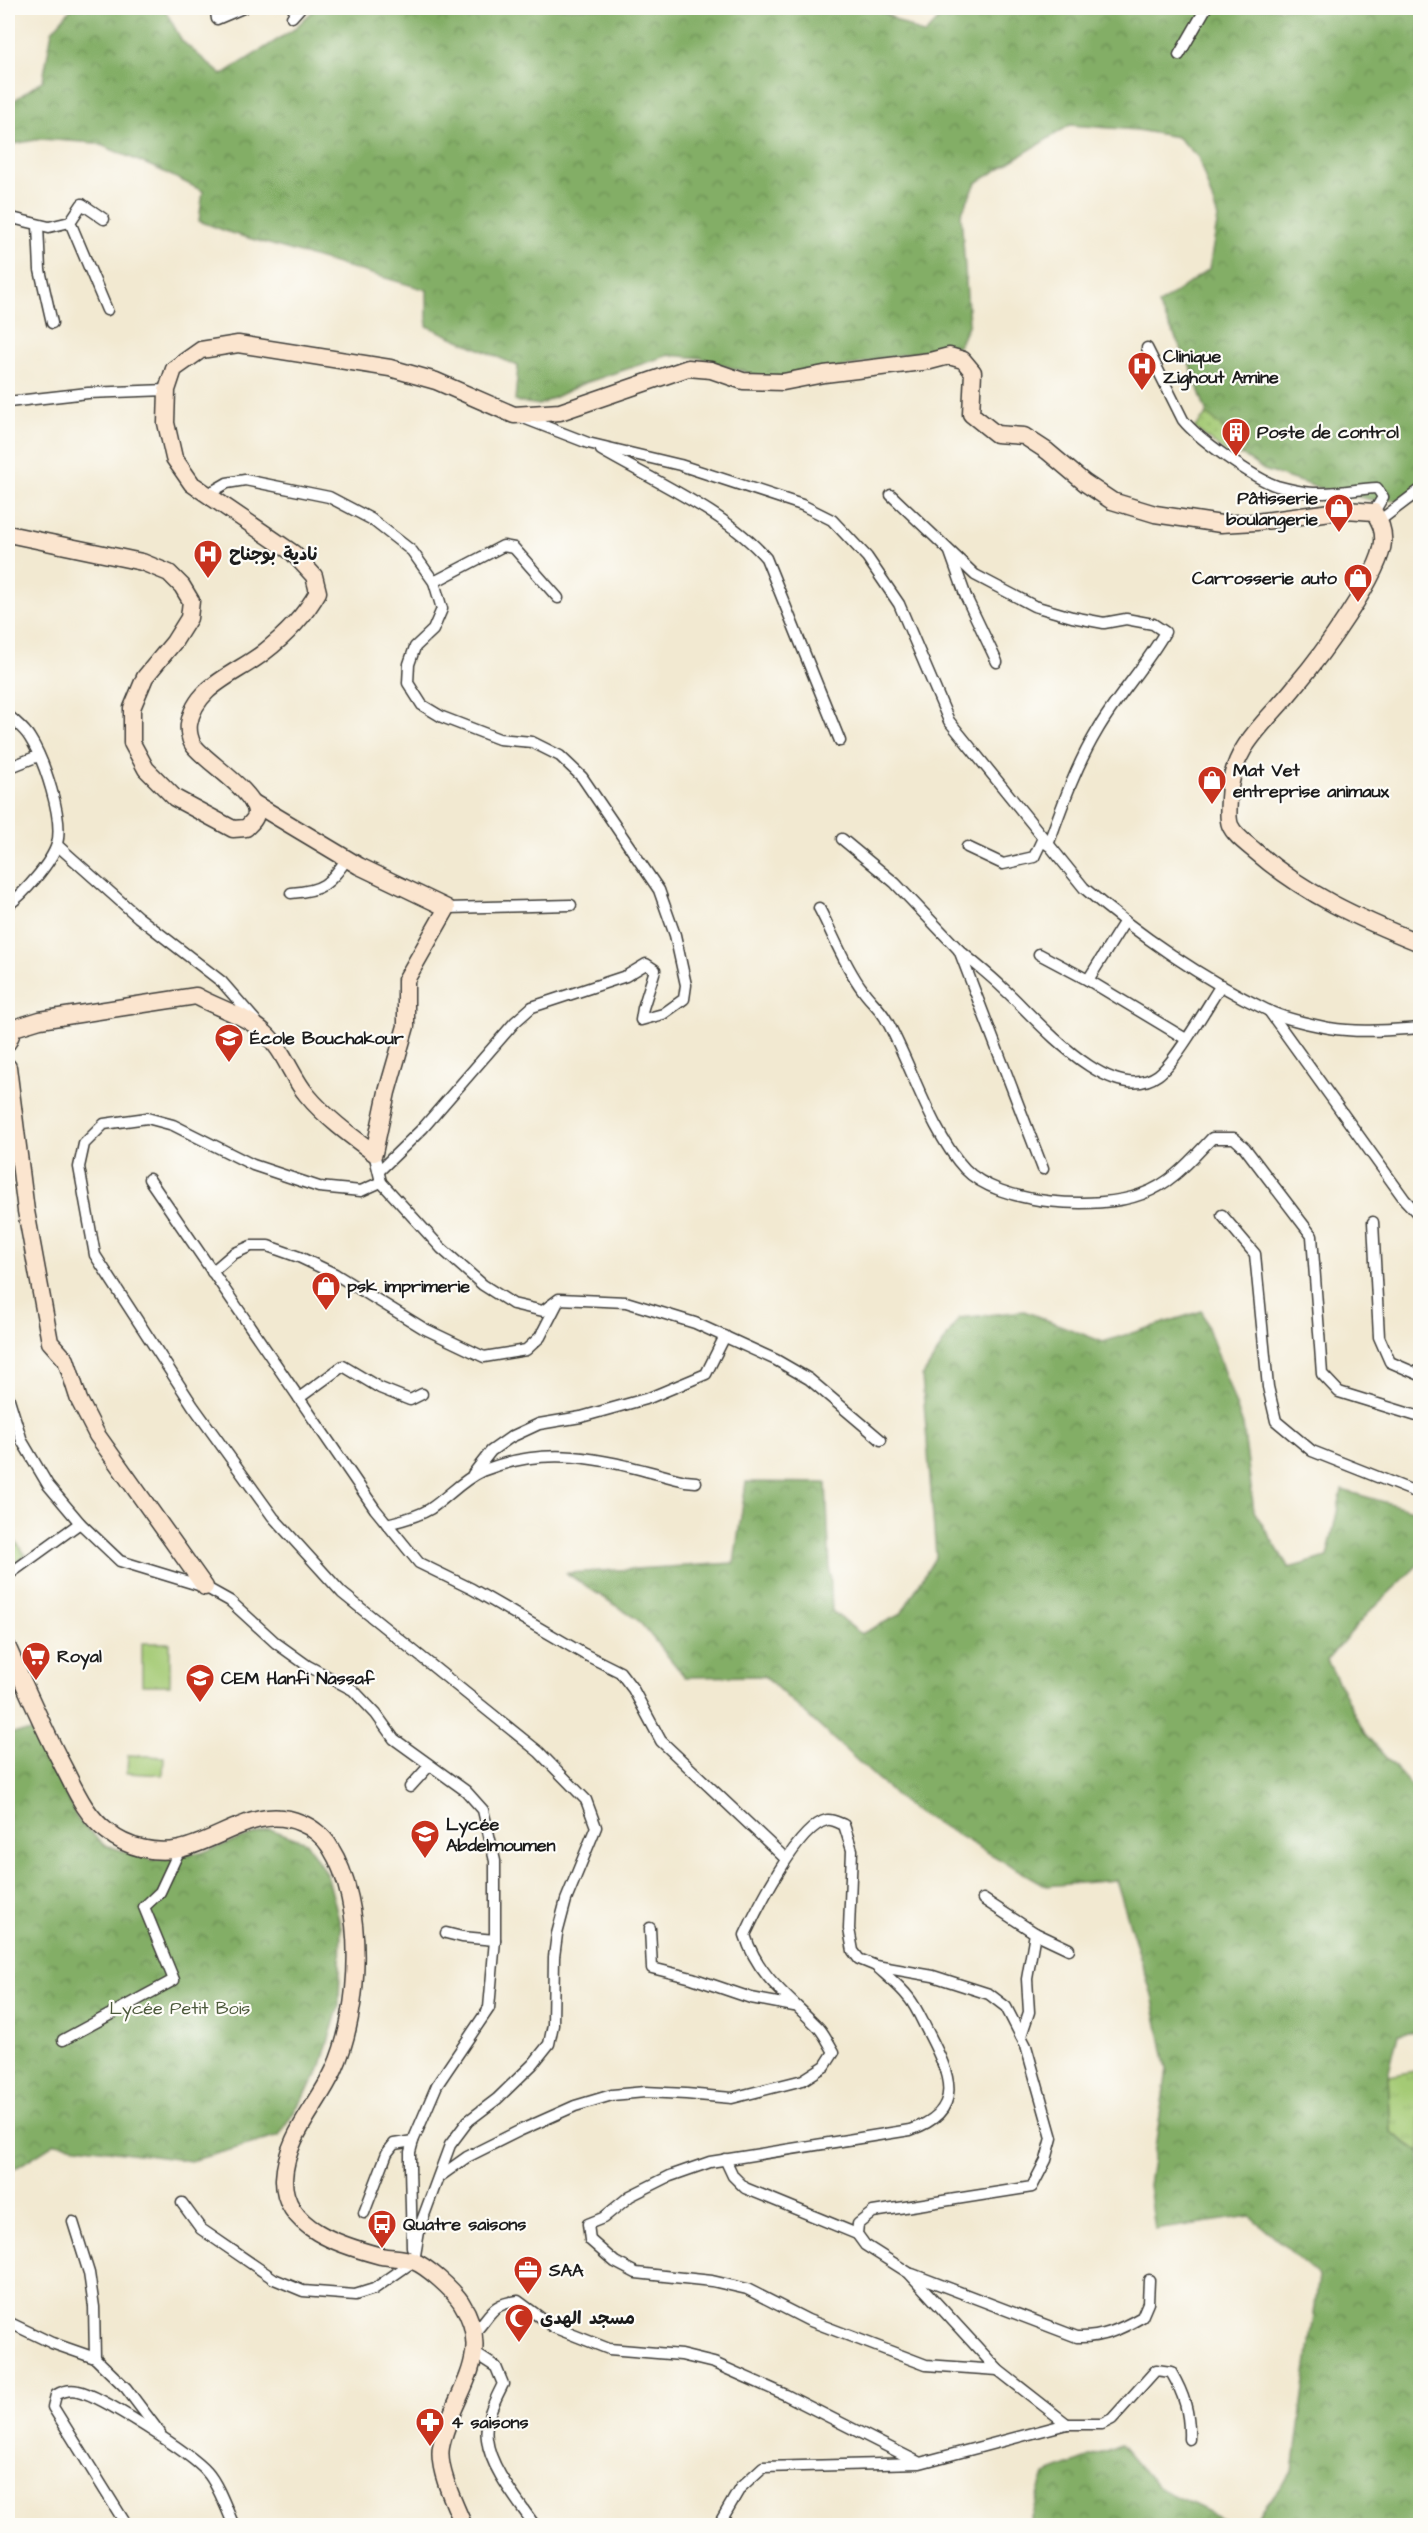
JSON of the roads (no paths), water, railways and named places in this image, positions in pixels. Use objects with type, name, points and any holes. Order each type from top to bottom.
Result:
[{"type":"street","points":[[218,8],[217,19],[243,8]]},
{"type":"street","points":[[292,17],[300,8]]},
{"type":"street","points":[[1179,55],[1206,8]]},
{"type":"street","points":[[8,217],[50,227],[70,222],[82,204],[104,219]]},
{"type":"street","points":[[70,222],[107,310]]},
{"type":"street","points":[[38,225],[40,270],[52,323]]},
{"type":"street","points":[[571,905],[447,908],[347,859],[252,802],[224,772],[193,745],[188,730],[190,716],[200,697],[211,686],[262,654],[290,631],[318,592],[314,576],[293,553],[192,484],[174,458],[166,423],[167,390],[174,369],[201,350],[238,344],[390,368],[436,381],[514,415],[588,443],[680,465],[802,505],[832,520],[867,556],[899,604],[949,721],[1084,888],[1125,921],[1221,985],[1269,1011],[1329,1028],[1375,1031],[1420,1028]]},
{"type":"street","points":[[1148,348],[1183,420],[1191,430],[1217,450],[1274,485],[1315,493],[1377,488],[1383,497],[1376,516],[1382,527],[1383,543],[1376,566],[1354,606],[1297,685],[1247,741],[1234,766],[1229,816],[1230,826],[1240,838],[1270,865],[1304,890],[1420,943]]},
{"type":"street","points":[[514,415],[560,412],[688,368],[711,370],[743,381],[783,382],[824,374],[930,361],[949,356],[963,360],[973,372],[971,414],[996,434],[1024,436],[1047,451],[1084,483],[1113,501],[1155,514],[1221,524],[1256,522],[1346,510],[1376,516],[1420,490]]},
{"type":"street","points":[[8,402],[88,393],[167,390]]},
{"type":"street","points":[[588,443],[723,520],[749,539],[766,558],[840,741]]},
{"type":"street","points":[[208,494],[227,483],[245,480],[330,497],[371,519],[412,551],[434,582],[442,609],[433,630],[415,647],[409,664],[408,683],[422,705],[461,726],[499,740],[532,742],[560,756],[582,777],[659,890],[675,935],[686,985],[684,999],[663,1014],[641,1020],[656,970],[646,964],[626,976],[532,1007],[515,1022],[423,1128],[380,1170]]},
{"type":"street","points":[[891,495],[975,575],[1034,606],[1104,623],[1126,619],[1153,624],[1165,632],[1097,730],[1046,842],[1034,857],[1003,864],[967,847]]},
{"type":"street","points":[[8,534],[142,562],[170,573],[182,586],[191,601],[189,618],[174,642],[145,677],[132,708],[132,743],[146,769],[160,784],[175,798],[206,817],[233,829],[246,828],[255,818],[256,812],[252,802]]},
{"type":"street","points":[[434,582],[503,546],[514,548],[558,598]]},
{"type":"street","points":[[950,550],[966,597],[997,662]]},
{"type":"street","points":[[8,715],[30,737],[48,779],[58,826],[57,845],[47,862],[17,898],[8,904]]},
{"type":"street","points":[[8,768],[38,756]]},
{"type":"street","points":[[842,839],[895,883],[959,950],[1005,989],[1052,1037],[1088,1064],[1116,1080],[1135,1083],[1158,1075],[1221,985]]},
{"type":"street","points":[[57,845],[138,917],[222,982],[286,1059],[306,1094],[374,1153],[380,1170],[381,1182],[441,1248],[483,1286],[513,1304],[543,1311],[559,1299],[626,1302],[686,1320],[776,1360],[809,1379],[881,1440]]},
{"type":"street","points":[[291,893],[308,892],[330,883],[347,859]]},
{"type":"street","points":[[374,1153],[387,1092],[406,1026],[406,980],[447,908]]},
{"type":"street","points":[[819,908],[860,987],[886,1018],[932,1117],[964,1169],[982,1184],[1023,1196],[1073,1204],[1105,1204],[1143,1194],[1158,1186],[1179,1173],[1212,1138],[1234,1138],[1245,1148],[1312,1236],[1322,1374],[1339,1392],[1420,1417]]},
{"type":"street","points":[[1088,980],[1125,921]]},
{"type":"street","points":[[959,950],[1043,1169]]},
{"type":"street","points":[[1039,954],[1088,980],[1185,1038]]},
{"type":"street","points":[[8,1042],[14,1028],[40,1020],[196,996],[218,1009],[244,1018],[265,1033]]},
{"type":"street","points":[[1269,1011],[1420,1216]]},
{"type":"street","points":[[8,1067],[27,1211],[50,1342],[66,1360],[79,1400],[97,1435],[205,1587]]},
{"type":"street","points":[[182,2203],[201,2229],[274,2279],[303,2291],[355,2295],[374,2289],[414,2261],[420,2226],[450,2145],[468,2121],[497,2099],[549,2044],[553,2025],[554,1957],[557,1934],[566,1900],[596,1827],[586,1800],[563,1774],[539,1752],[342,1593],[273,1517],[193,1406],[95,1255],[79,1167],[84,1144],[104,1124],[147,1119],[173,1125],[245,1162],[319,1187],[361,1191],[381,1182]]},
{"type":"street","points":[[149,1179],[298,1398],[387,1524],[419,1563],[472,1589],[584,1654],[620,1672],[633,1689],[661,1741],[786,1859]]},
{"type":"street","points":[[1222,1215],[1256,1254],[1268,1387],[1276,1421],[1312,1451],[1413,1491],[1420,1490]]},
{"type":"street","points":[[1373,1222],[1379,1337],[1390,1362],[1420,1375]]},
{"type":"street","points":[[212,1272],[233,1254],[251,1246],[268,1246],[299,1257],[335,1274],[423,1328],[484,1357],[526,1350],[540,1337],[559,1299]]},
{"type":"street","points":[[469,1479],[491,1451],[511,1437],[539,1424],[581,1417],[649,1398],[706,1374],[725,1336]]},
{"type":"street","points":[[298,1398],[344,1366],[380,1388],[410,1400],[422,1394]]},
{"type":"street","points":[[8,1396],[22,1441],[48,1485],[80,1523],[120,1561],[205,1587],[230,1601],[276,1643],[308,1666],[353,1690],[376,1714],[394,1739],[466,1791],[483,1810],[495,1860],[495,1940],[489,2008],[437,2085],[413,2141],[410,2152],[410,2198],[414,2261]]},
{"type":"street","points":[[387,1524],[414,1517],[431,1508],[469,1479],[516,1461],[559,1456],[589,1457],[696,1482]]},
{"type":"street","points":[[8,1575],[80,1523]]},
{"type":"street","points":[[8,1648],[53,1748],[83,1805],[106,1832],[129,1845],[153,1850],[180,1849],[266,1816],[287,1816],[309,1826],[328,1843],[341,1866],[348,1892],[353,1934],[355,1986],[347,2034],[337,2062],[293,2139],[285,2165],[284,2185],[291,2204],[304,2223],[326,2238],[384,2256],[414,2261],[440,2280],[461,2302],[474,2333],[476,2354],[440,2450],[446,2484],[464,2526]]},
{"type":"street","points":[[410,1787],[429,1766]]},
{"type":"street","points":[[440,2177],[467,2157],[519,2131],[575,2106],[612,2095],[645,2092],[732,2098],[803,2080],[825,2066],[834,2052],[821,2030],[770,1982],[751,1953],[745,1935],[758,1905],[786,1859],[816,1824],[829,1820],[844,1825],[852,1850],[849,1929],[853,1951],[860,1959],[876,1966],[933,1976],[989,1994],[1006,2007],[1026,2046],[1052,2138],[1046,2160],[1032,2187],[873,2212],[855,2229]]},
{"type":"street","points":[[63,2040],[174,1980],[144,1907],[160,1892],[180,1849]]},
{"type":"street","points":[[983,1899],[1035,1933],[1070,1949]]},
{"type":"street","points":[[650,1928],[652,1968],[692,1978],[751,1998],[794,2006]]},
{"type":"street","points":[[446,1933],[495,1940]]},
{"type":"street","points":[[1021,2036],[1029,2012],[1027,1979],[1035,1933]]},
{"type":"street","points":[[876,1966],[910,1999],[941,2057],[950,2085],[943,2107],[930,2123],[910,2130],[725,2159],[670,2176],[630,2196],[603,2218],[588,2224],[590,2240],[615,2262],[636,2273],[712,2281],[747,2289],[808,2320],[926,2365],[998,2370]]},
{"type":"street","points":[[364,2213],[387,2153],[394,2144],[413,2141]]},
{"type":"street","points":[[725,2159],[734,2176],[745,2188],[855,2229],[865,2245],[909,2273],[1067,2333],[1086,2337],[1101,2336],[1142,2317],[1148,2303],[1149,2280]]},
{"type":"street","points":[[73,2222],[89,2273],[94,2307],[95,2358]]},
{"type":"street","points":[[909,2273],[998,2370],[1067,2424]]},
{"type":"street","points":[[474,2333],[489,2318],[494,2307],[501,2303],[518,2301],[553,2327],[609,2349],[681,2355],[714,2363],[786,2395],[920,2463]]},
{"type":"street","points":[[8,2322],[52,2343],[95,2358],[126,2388],[165,2441]]},
{"type":"street","points":[[476,2354],[496,2367],[503,2385],[491,2409],[486,2438],[498,2470],[535,2526]]},
{"type":"street","points":[[718,2526],[740,2488],[763,2467],[920,2463],[1067,2424],[1102,2424],[1112,2419],[1156,2370],[1171,2372],[1181,2390],[1190,2418],[1189,2439]]},
{"type":"street","points":[[128,2526],[53,2407],[56,2396],[64,2390],[79,2391],[112,2406],[207,2472],[234,2526]]},
{"type":"place","name":"Clinique Zighout Amine","points":[[1142,392]]},
{"type":"place","name":"Poste de control","points":[[1236,458]]},
{"type":"place","name":"Pâtisserie boulangerie","points":[[1339,534]]},
{"type":"place","name":"نادية بوجناح","points":[[208,580]]},
{"type":"place","name":"Carrosserie auto","points":[[1358,604]]},
{"type":"place","name":"Mat Vet entreprise animaux","points":[[1212,806]]},
{"type":"place","name":"École Bouchakour","points":[[229,1064]]},
{"type":"place","name":"psk imprimerie","points":[[326,1312]]},
{"type":"place","name":"Royal","points":[[36,1682]]},
{"type":"place","name":"CEM Hanfi Nassaf","points":[[200,1704]]},
{"type":"place","name":"Lycée Abdelmoumen","points":[[425,1860]]},
{"type":"place","name":"Quatre saisons","points":[[382,2250]]},
{"type":"place","name":"SAA","points":[[528,2296]]},
{"type":"place","name":"مسجد الهدى","points":[[519,2344]]},
{"type":"place","name":"4 saisons","points":[[430,2448]]},
{"type":"park label","name":"Lycée Petit Bois","points":[[180,2008]]}]
